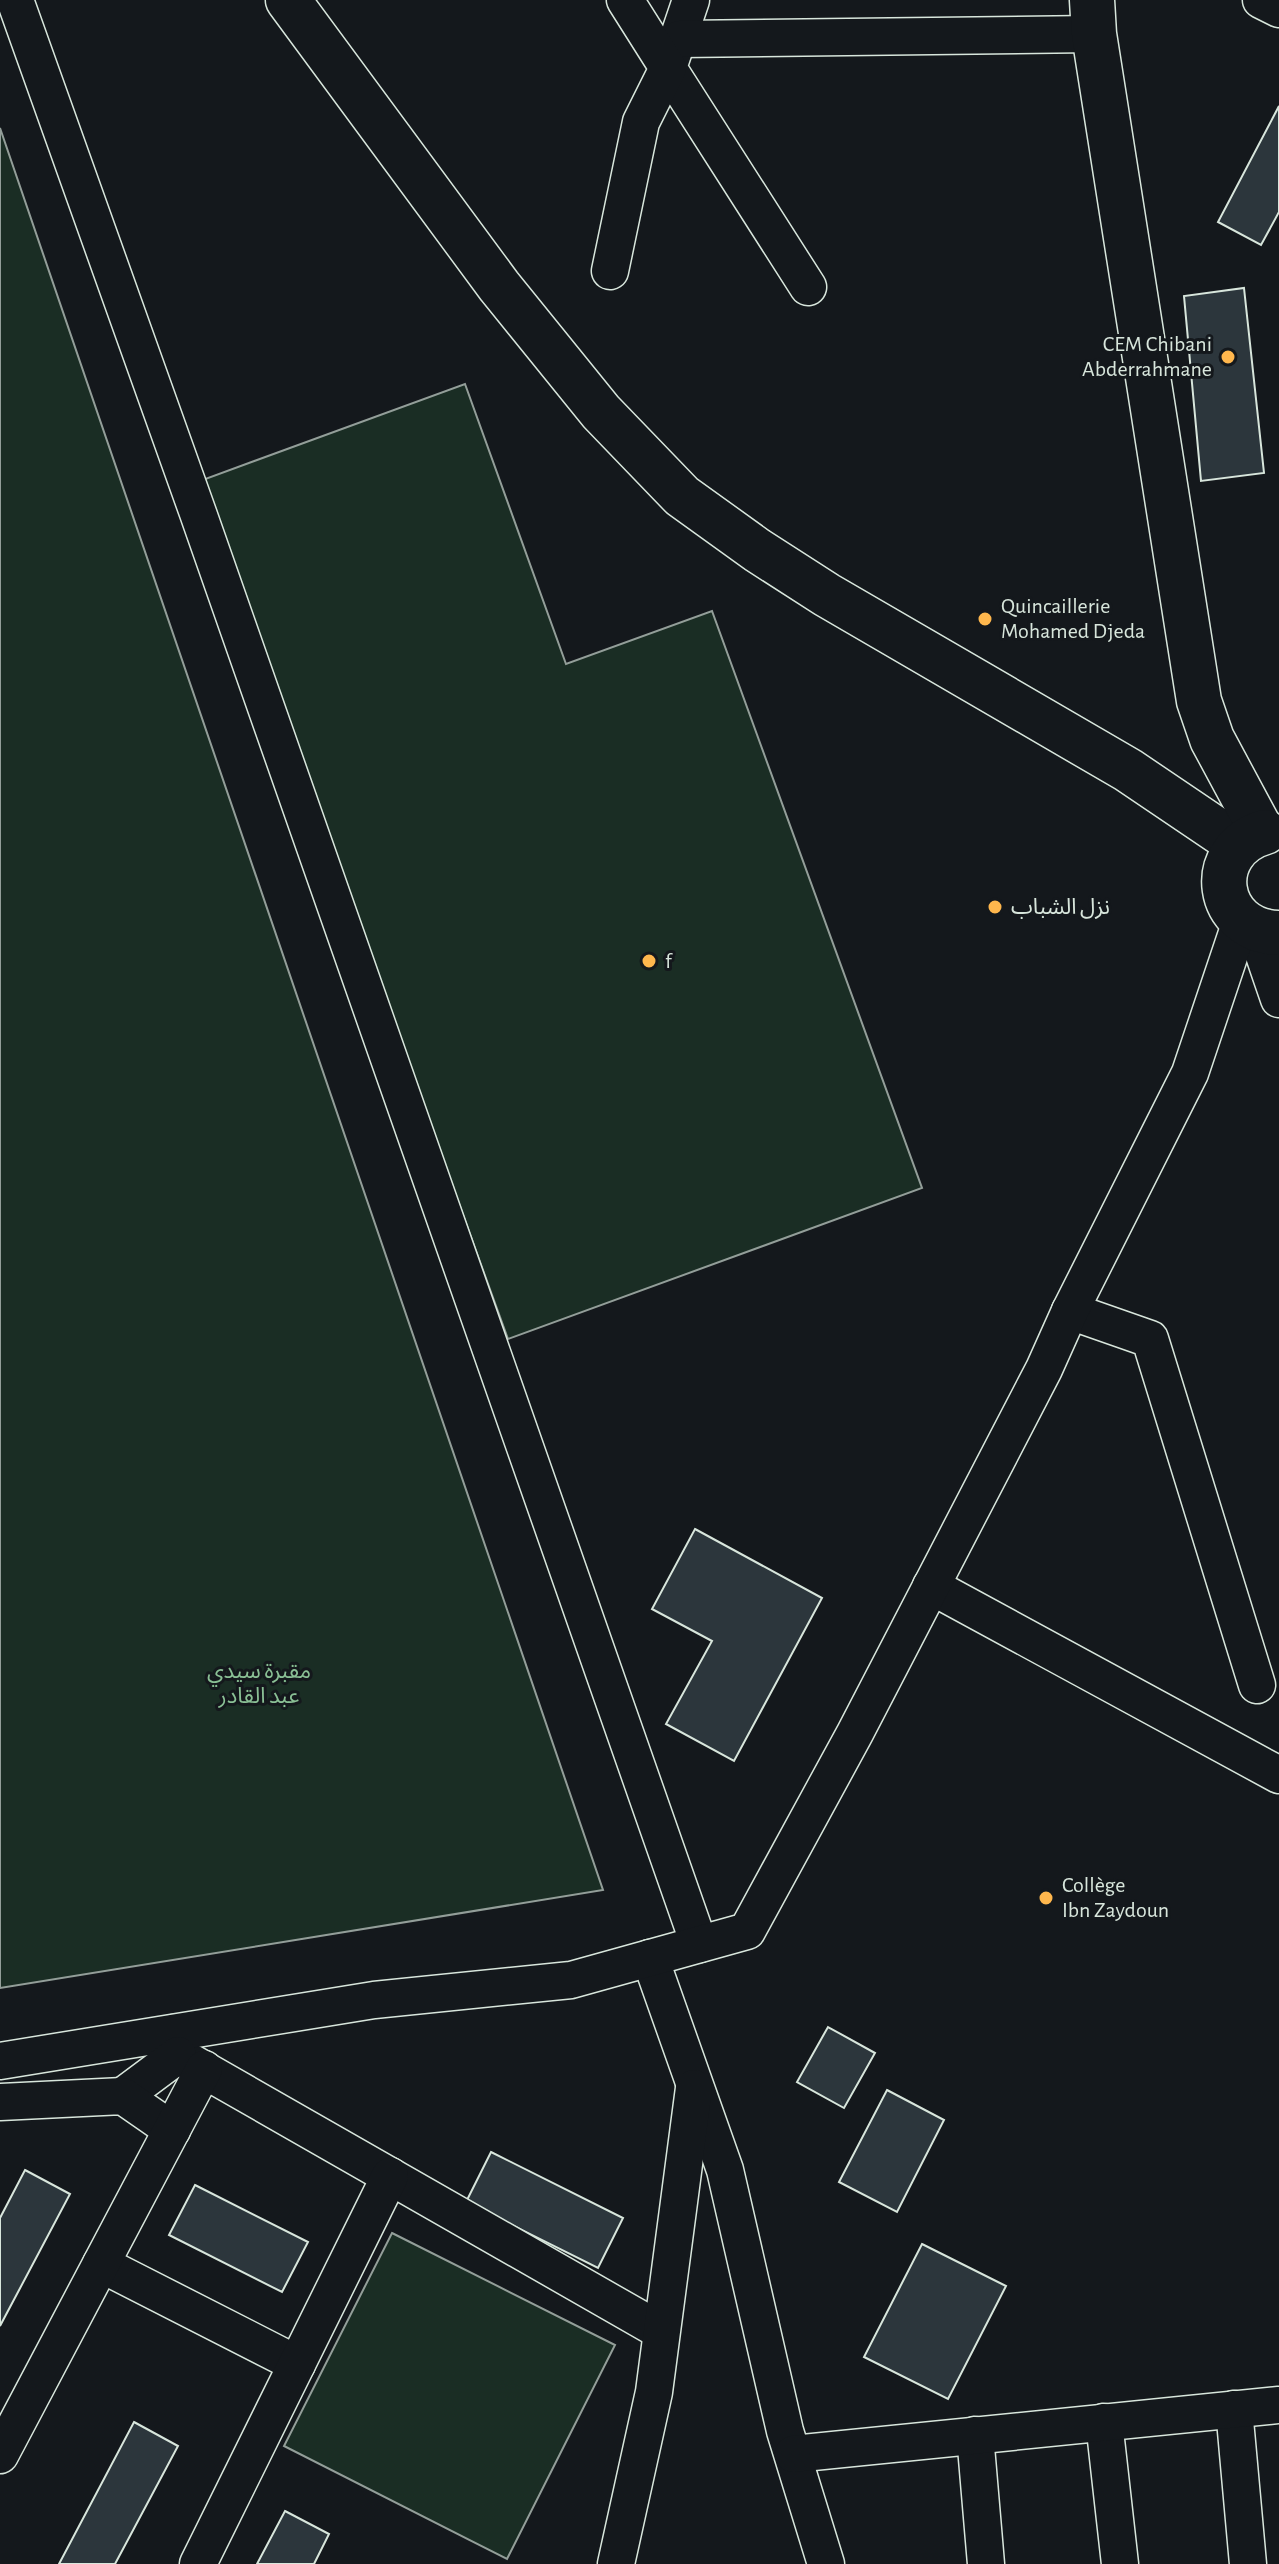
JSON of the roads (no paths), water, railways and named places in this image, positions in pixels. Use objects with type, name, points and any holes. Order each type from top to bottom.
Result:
[{"type":"main road","points":[[288,0],[499,286],[601,412],[682,496],[827,595],[1128,770],[1260,836]]},
{"type":"main road","points":[[1093,17],[1199,701],[1212,739],[1260,836]]},
{"type":"main road","points":[[1258,928],[1232,910],[1224,883],[1225,870],[1260,836]]},
{"type":"street","points":[[15,0],[699,1944]]},
{"type":"street","points":[[625,0],[674,53],[808,287]]},
{"type":"street","points":[[610,271],[641,122],[674,53],[691,0]]},
{"type":"street","points":[[1261,0],[1279,9]]},
{"type":"street","points":[[674,53],[1093,17]]},
{"type":"street","points":[[1258,928],[1279,999]]},
{"type":"street","points":[[0,2061],[185,2052],[374,2000],[571,1980],[747,1931],[1044,1369],[1258,928]]},
{"type":"street","points":[[1070,1311],[1150,1339],[1257,1685]]},
{"type":"street","points":[[931,1586],[1279,1775]]},
{"type":"street","points":[[650,1958],[725,2170],[793,2454],[826,2564]]},
{"type":"street","points":[[2,2104],[123,2096],[185,2052]]},
{"type":"street","points":[[0,2455],[13,2397],[101,2264],[172,2130],[185,2052]]},
{"type":"street","points":[[185,2052],[390,2176],[661,2331]]},
{"type":"street","points":[[616,2564],[654,2392],[695,2083]]},
{"type":"street","points":[[123,2096],[172,2130]]},
{"type":"street","points":[[198,2564],[390,2176]]},
{"type":"street","points":[[101,2264],[297,2364]]},
{"type":"street","points":[[793,2454],[1278,2403]]},
{"type":"street","points":[[1234,2409],[1248,2564]]},
{"type":"street","points":[[1104,2422],[1120,2564]]},
{"type":"street","points":[[975,2435],[986,2564]]},
{"type":"place","name":"CEM Chibani Abderrahmane","points":[[1228,357]]},
{"type":"place","name":"Quincaillerie Mohamed Djeda","points":[[985,619]]},
{"type":"place","name":"نزل الشباب","points":[[995,907]]},
{"type":"place","name":"f","points":[[649,961]]},
{"type":"place","name":"Collège Ibn Zaydoun","points":[[1046,1898]]},
{"type":"park label","name":"مقبرة سيدي عبد القادر","points":[[259,1684]]}]
